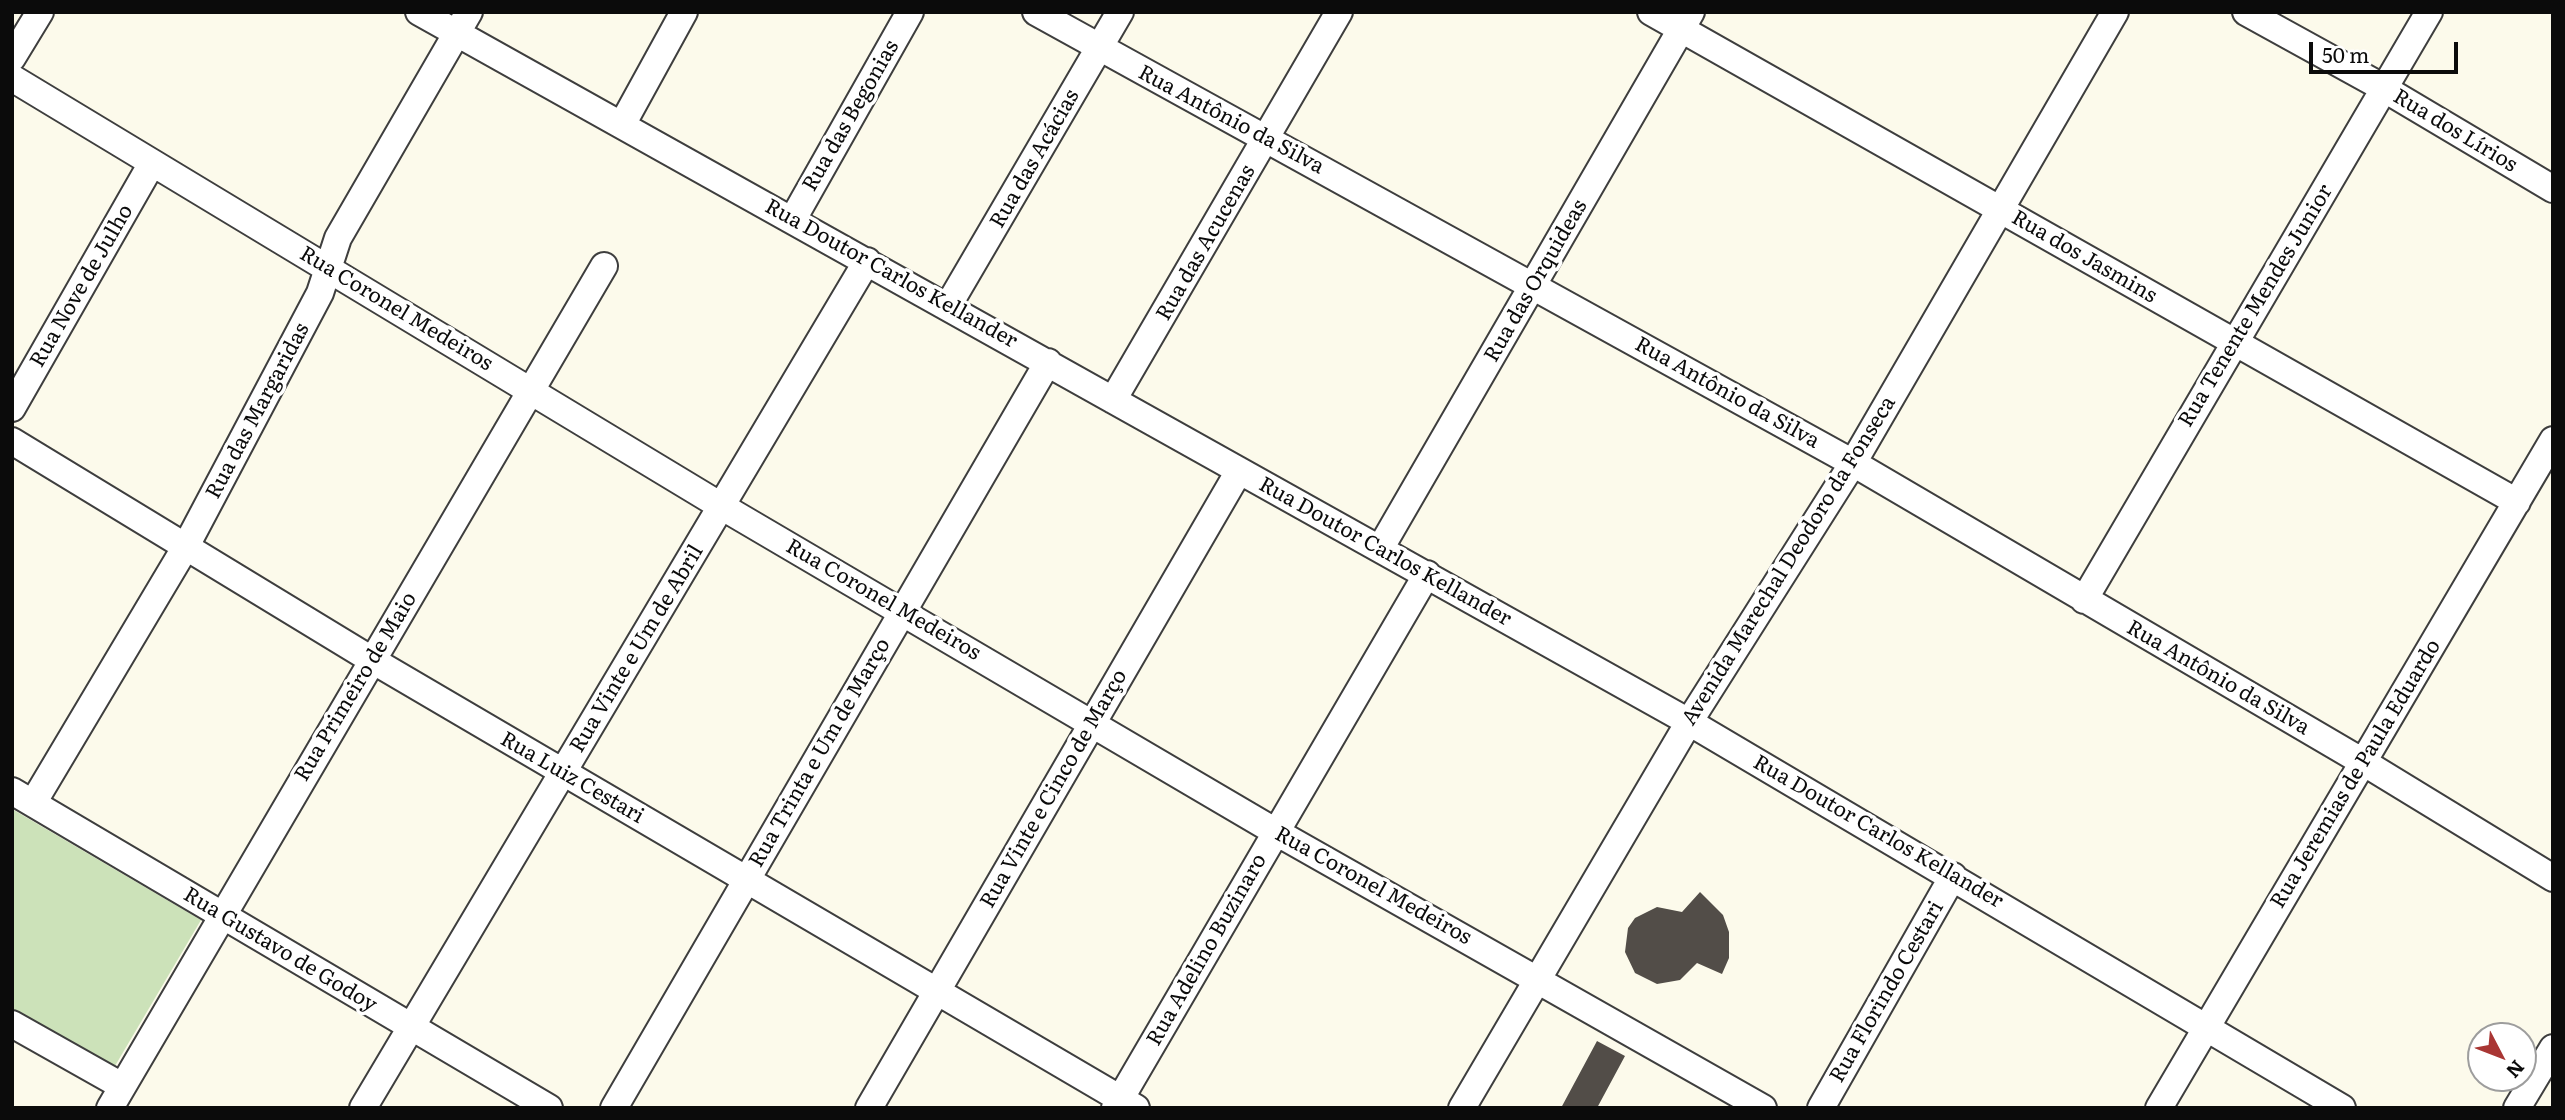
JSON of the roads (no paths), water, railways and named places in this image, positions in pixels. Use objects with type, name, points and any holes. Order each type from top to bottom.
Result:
[{"type":"street","points":[[12,58],[40,12]]},
{"type":"street","name":"Rua Doutor Carlos Kellander","points":[[419,12],[463,23],[623,123],[1238,471],[1689,722],[2343,1108]]},
{"type":"street","points":[[623,123],[684,12]]},
{"type":"street","name":"Rua das Begonias","points":[[793,219],[910,12]]},
{"type":"street","name":"Rua Antônio da Silva","points":[[1036,12],[1853,463],[2363,762],[2553,878]]},
{"type":"street","name":"Rua das Acácias","points":[[948,306],[1121,12]]},
{"type":"street","name":"Rua das Acucenas","points":[[1113,400],[1339,12]]},
{"type":"street","name":"Rua dos Jasmins","points":[[1651,12],[1686,20],[2001,210],[2517,502]]},
{"type":"street","name":"Avenida Marechal Deodoro da Fonseca","points":[[1462,1108],[1689,722],[1853,463],[2115,12]]},
{"type":"street","name":"Rua dos Lírios","points":[[2246,12],[2384,89],[2553,189]]},
{"type":"street","name":"Rua Tenente Mendes Junior","points":[[2084,600],[2429,12]]},
{"type":"street","name":"Rua das Orquideas","points":[[1380,549],[1686,20]]},
{"type":"street","name":"Rua das Margaridas","points":[[22,797],[185,548],[320,293],[338,238],[463,23]]},
{"type":"street","name":"Rua Coronel Medeiros","points":[[12,78],[721,506],[1276,832],[1538,978],[1763,1108]]},
{"type":"street","name":"Rua Nove de Julho","points":[[12,408],[152,163]]},
{"type":"street","name":"Rua Vinte e Um de Abril","points":[[363,1108],[867,261]]},
{"type":"street","name":"Rua Primeiro de Maio","points":[[116,1097],[604,266]]},
{"type":"street","name":"Rua Trinta e Um de Março","points":[[614,1108],[1048,362]]},
{"type":"street","name":"Rua Jeremias de Paula Eduardo","points":[[2159,1108],[2553,440]]},
{"type":"street","name":"Rua Luiz Cestari","points":[[12,441],[372,660],[937,991],[1124,1105]]},
{"type":"street","name":"Rua Vinte e Cinco de Março","points":[[869,1108],[1238,471]]},
{"type":"street","name":"Rua Adelino Buzinaro","points":[[1124,1105],[1276,832],[1427,574]]},
{"type":"street","name":"Rua Gustavo de Godoy","points":[[22,797],[548,1108]]},
{"type":"street","name":"Rua Florindo Cestari","points":[[1821,1108],[1953,876]]},
{"type":"street","points":[[12,1024],[116,1097]]},
{"type":"street","points":[[2517,1108],[2553,1048]]}]
